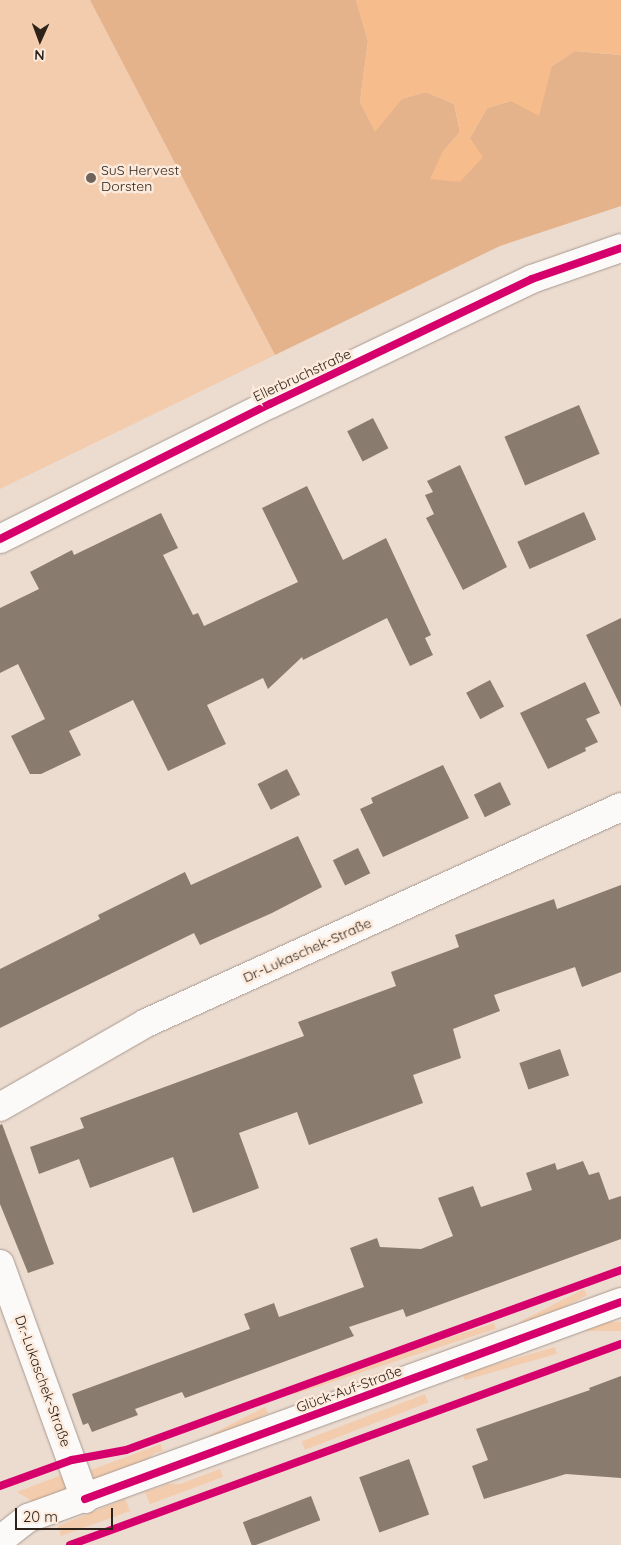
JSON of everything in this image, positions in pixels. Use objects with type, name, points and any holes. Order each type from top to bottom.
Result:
[{"type":"street","name":"Ellerbruchstraße","points":[[0,540],[270,404],[532,279],[621,248]]},
{"type":"street","name":"Dr.-Lukaschek-Straße","points":[[0,1107],[146,1023],[621,807]]},
{"type":"street","name":"Dr.-Lukaschek-Straße","points":[[0,1264],[85,1498]]},
{"type":"street","name":"Glück-Auf-Straße","points":[[0,1540],[28,1518],[621,1302]]},
{"type":"street","name":"Glück-Auf-Straße","points":[[0,1518],[28,1518]]},
{"type":"shaded area","name":"SuS Hervest Dorsten","points":[[0,0],[90,0],[275,355],[0,489]]},
{"type":"shaded area","points":[[90,0],[356,0],[368,41],[360,102],[375,131],[401,99],[426,92],[454,104],[460,132],[442,153],[470,138],[487,108],[511,101],[552,66],[575,51],[621,55],[621,206],[500,246],[275,355]]},
{"type":"shaded area","points":[[356,0],[621,0],[621,55],[575,51],[552,66],[539,116],[511,101],[487,108],[470,138],[483,157],[460,182],[430,179],[442,153],[460,132],[454,104],[426,92],[402,99],[375,132],[360,102],[368,41]]},
{"type":"shaded area","points":[[584,1289],[587,1295],[523,1328],[520,1322]]},
{"type":"shaded area","points":[[585,1322],[621,1322],[621,1331],[585,1331]]},
{"type":"shaded area","points":[[494,1323],[496,1329],[294,1394],[292,1389]]},
{"type":"shaded area","points":[[555,1347],[557,1354],[465,1380],[463,1373]]},
{"type":"shaded area","points":[[425,1394],[428,1402],[305,1450],[302,1441]]},
{"type":"shaded area","points":[[265,1407],[268,1413],[213,1441],[210,1435]]},
{"type":"shaded area","points":[[161,1444],[163,1451],[155,1453],[140,1465],[97,1480],[93,1477],[91,1470]]},
{"type":"shaded area","points":[[220,1469],[223,1477],[150,1504],[145,1492],[168,1484],[180,1484]]},
{"type":"shaded area","points":[[64,1474],[67,1490],[34,1502],[17,1492]]},
{"type":"shaded area","points":[[125,1499],[130,1511],[61,1536],[58,1526]]},
{"type":"building","points":[[579,405],[600,454],[525,485],[504,437]]},
{"type":"building","points":[[373,418],[388,448],[363,461],[347,431]]},
{"type":"building","points":[[460,465],[507,567],[463,590],[426,518],[434,514],[425,495],[433,492],[427,481]]},
{"type":"building","points":[[307,486],[343,560],[386,538],[431,635],[425,638],[433,655],[410,666],[387,618],[303,660],[302,657],[268,689],[263,678],[207,705],[226,744],[168,771],[133,700],[69,731],[81,755],[41,774],[30,774],[11,736],[45,719],[18,664],[0,673],[0,608],[39,589],[30,572],[72,550],[74,555],[161,513],[178,548],[163,555],[193,615],[198,613],[204,626],[298,582],[262,508]]},
{"type":"building","points":[[584,512],[596,539],[530,569],[517,542]]},
{"type":"building","points":[[621,618],[621,707],[586,635]]},
{"type":"building","points":[[490,680],[504,706],[480,719],[466,693]]},
{"type":"building","points":[[585,682],[600,713],[586,719],[598,742],[585,748],[586,751],[548,769],[520,713]]},
{"type":"building","points":[[443,765],[469,818],[383,857],[360,809],[373,803],[371,798]]},
{"type":"building","points":[[287,769],[300,795],[271,810],[258,784]]},
{"type":"building","points":[[500,782],[511,804],[485,817],[474,795]]},
{"type":"building","points":[[298,836],[322,887],[272,913],[200,945],[194,933],[0,1028],[0,969],[100,919],[98,915],[185,872],[191,885]]},
{"type":"building","points":[[358,848],[370,873],[345,885],[333,860]]},
{"type":"building","points":[[621,885],[621,972],[582,987],[575,967],[494,995],[500,1011],[453,1029],[461,1058],[413,1075],[423,1103],[309,1145],[297,1112],[239,1133],[259,1188],[193,1213],[173,1157],[90,1188],[79,1159],[39,1174],[30,1147],[84,1128],[80,1118],[304,1036],[298,1022],[396,986],[391,972],[459,947],[455,935],[554,899],[557,909]]},
{"type":"building","points":[[560,1049],[569,1075],[528,1089],[519,1063]]},
{"type":"building","points":[[2,1124],[54,1264],[28,1273],[0,1204],[0,1125]]},
{"type":"building","points":[[583,1161],[589,1175],[599,1172],[609,1200],[621,1196],[621,1239],[406,1317],[403,1309],[349,1327],[354,1336],[185,1398],[182,1392],[135,1409],[138,1415],[92,1432],[88,1423],[83,1425],[72,1394],[250,1329],[244,1314],[274,1303],[279,1317],[364,1287],[350,1248],[377,1238],[380,1247],[421,1249],[453,1236],[438,1198],[473,1186],[481,1207],[532,1190],[526,1173],[555,1163],[557,1170]]},
{"type":"building","points":[[621,1376],[621,1478],[566,1474],[484,1499],[472,1466],[488,1460],[476,1429],[590,1390],[589,1388]]},
{"type":"building","points":[[409,1459],[429,1514],[379,1533],[359,1477]]},
{"type":"building","points":[[311,1496],[320,1520],[256,1545],[252,1545],[243,1522]]},
{"type":"cycle path","points":[[0,539],[270,404],[532,279],[621,248]]},
{"type":"cycle path","points":[[0,1486],[72,1460],[126,1450],[621,1270]]},
{"type":"cycle path","points":[[85,1499],[621,1302]]},
{"type":"cycle path","points":[[70,1545],[621,1344]]},
{"type":"place","name":"SuS Hervest Dorsten","points":[[91,178]]}]
